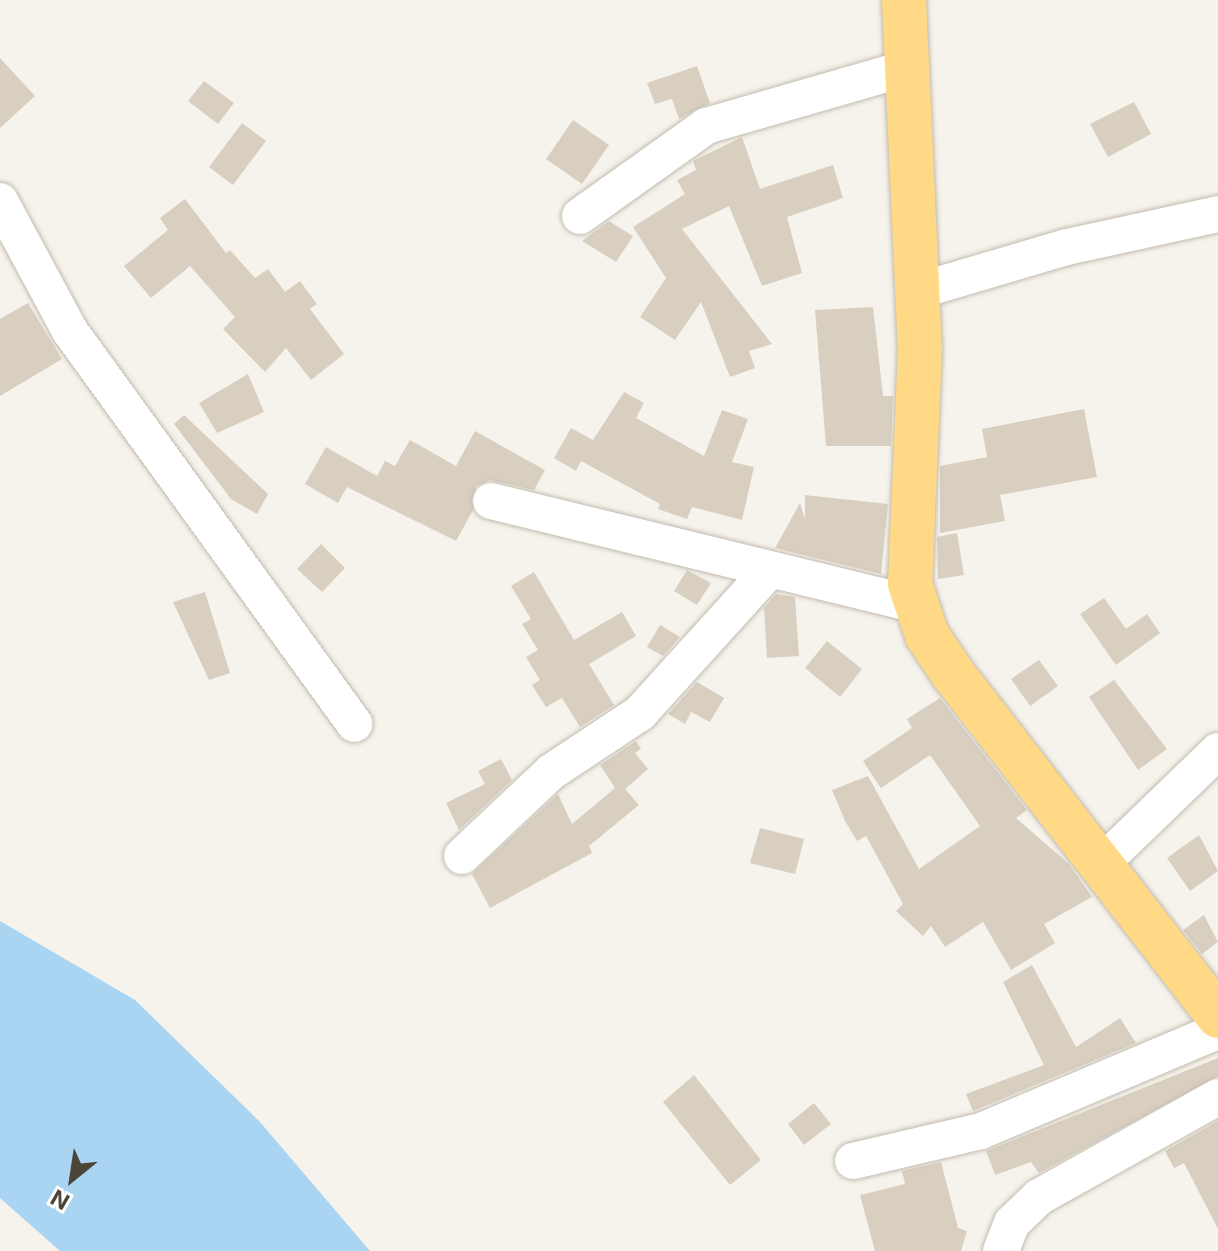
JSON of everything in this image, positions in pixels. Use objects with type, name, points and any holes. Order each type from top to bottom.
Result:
[{"type":"highway","points":[[904,0],[910,67],[918,291],[910,584],[927,635],[953,674],[1218,1016]]},
{"type":"street","points":[[580,216],[706,126],[910,67]]},
{"type":"street","points":[[0,201],[70,331],[354,724]]},
{"type":"street","points":[[918,291],[1067,247],[1218,214]]},
{"type":"street","points":[[491,501],[768,572],[918,605]]},
{"type":"street","points":[[462,856],[551,772],[640,713],[768,572]]},
{"type":"street","points":[[1100,865],[1218,751]]},
{"type":"street","points":[[853,1161],[981,1131],[1218,1031]]},
{"type":"street","points":[[1001,1251],[1012,1223],[1039,1197],[1218,1097]]},
{"type":"water","points":[[0,921],[135,1000],[260,1122],[370,1251],[60,1251],[0,1198]]},
{"type":"building","points":[[0,58],[35,96],[0,128]]},
{"type":"building","points":[[697,66],[710,103],[679,119],[672,99],[655,104],[647,83]]},
{"type":"building","points":[[204,81],[234,103],[218,124],[188,101]]},
{"type":"building","points":[[1134,102],[1151,134],[1108,157],[1090,124]]},
{"type":"building","points":[[573,120],[609,145],[582,184],[546,159]]},
{"type":"building","points":[[242,123],[266,141],[233,185],[209,167]]},
{"type":"building","points":[[742,137],[760,189],[833,165],[843,198],[787,217],[802,273],[762,286],[729,206],[682,229],[772,344],[749,351],[755,368],[730,377],[701,302],[675,340],[640,317],[666,278],[633,227],[685,194],[677,180],[696,170],[693,161]]},
{"type":"building","points":[[185,199],[226,253],[230,250],[255,278],[268,269],[285,292],[300,281],[317,304],[310,309],[344,354],[311,380],[286,348],[265,372],[223,329],[235,317],[190,266],[151,298],[124,266],[168,230],[160,218]]},
{"type":"building","points":[[609,221],[633,236],[616,262],[582,241]]},
{"type":"building","points":[[28,303],[62,359],[0,396],[0,319]]},
{"type":"building","points":[[873,307],[883,396],[893,396],[891,446],[826,446],[815,310]]},
{"type":"building","points":[[248,374],[264,412],[217,433],[199,403]]},
{"type":"building","points":[[624,392],[644,403],[636,418],[704,456],[722,410],[748,419],[732,462],[754,467],[742,520],[692,507],[687,519],[658,509],[660,504],[581,461],[576,471],[554,458],[571,428],[593,440]]},
{"type":"building","points":[[1084,409],[1097,477],[1000,495],[1005,521],[940,533],[940,466],[987,457],[982,429]]},
{"type":"building","points":[[184,415],[268,494],[257,514],[231,499],[174,424]]},
{"type":"building","points":[[475,431],[545,470],[534,490],[490,480],[476,486],[473,510],[456,541],[347,487],[338,503],[305,484],[326,447],[377,476],[385,461],[395,466],[410,440],[456,466]]},
{"type":"building","points":[[805,495],[888,504],[881,574],[775,548],[800,503],[805,519]]},
{"type":"building","points":[[957,533],[964,575],[938,579],[937,537]]},
{"type":"building","points":[[321,544],[345,568],[322,592],[297,569]]},
{"type":"building","points":[[687,570],[711,583],[697,605],[674,591]]},
{"type":"building","points":[[534,572],[574,640],[622,612],[636,636],[589,664],[614,705],[580,727],[562,698],[546,707],[532,685],[540,680],[526,657],[538,650],[522,624],[531,619],[511,586]]},
{"type":"building","points":[[205,592],[230,673],[209,680],[173,602]]},
{"type":"building","points":[[776,594],[795,597],[799,656],[767,658],[764,608]]},
{"type":"building","points":[[1104,598],[1126,629],[1147,614],[1160,633],[1116,665],[1080,614]]},
{"type":"building","points":[[660,625],[680,637],[663,656],[647,647]]},
{"type":"building","points":[[827,641],[862,669],[840,697],[805,668]]},
{"type":"building","points":[[1039,660],[1058,686],[1030,706],[1011,679]]},
{"type":"building","points":[[1114,680],[1167,749],[1138,770],[1089,697]]},
{"type":"building","points":[[697,682],[724,698],[710,722],[691,712],[685,724],[668,714]]},
{"type":"building","points":[[940,698],[1027,810],[1016,818],[1069,864],[1092,897],[1044,924],[1055,943],[1011,970],[983,922],[945,947],[931,926],[923,936],[896,911],[903,904],[866,836],[857,841],[832,790],[868,776],[919,869],[980,826],[930,755],[881,788],[863,761],[912,728],[907,719]]},
{"type":"building","points":[[636,741],[641,749],[635,753],[648,769],[625,789],[639,805],[589,846],[592,853],[490,908],[472,874],[558,794],[572,824],[615,788],[600,765]]},
{"type":"building","points":[[501,759],[512,780],[459,830],[446,803],[485,784],[478,771]]},
{"type":"building","points":[[760,828],[804,839],[795,874],[750,863]]},
{"type":"building","points":[[1199,835],[1218,871],[1190,891],[1167,858]]},
{"type":"building","points":[[1204,915],[1218,942],[1202,954],[1183,930]]},
{"type":"building","points":[[1032,965],[1076,1047],[1120,1018],[1136,1043],[973,1111],[966,1094],[1044,1065],[1003,982]]},
{"type":"building","points":[[1218,1058],[1218,1076],[1039,1173],[1031,1162],[995,1175],[986,1151]]},
{"type":"building","points":[[694,1075],[761,1160],[730,1185],[663,1102]]},
{"type":"building","points":[[814,1103],[831,1124],[804,1145],[788,1124]]},
{"type":"building","points":[[1218,1121],[1218,1229],[1184,1163],[1174,1168],[1165,1151]]},
{"type":"building","points":[[941,1162],[958,1228],[967,1231],[961,1251],[875,1251],[860,1195],[905,1184],[902,1171]]}]
